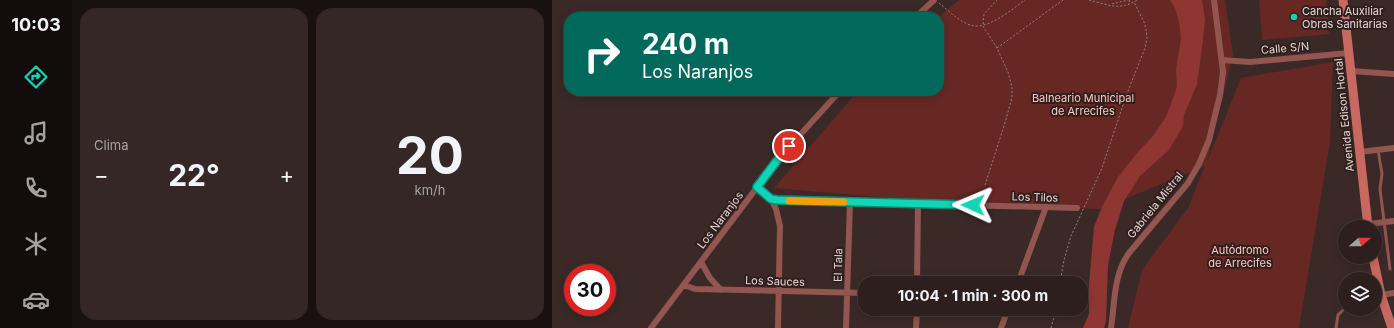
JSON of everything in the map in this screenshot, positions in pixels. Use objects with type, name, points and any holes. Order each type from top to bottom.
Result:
[{"type":"main road","name":"Avenida Edison Hortal","points":[[1343,0],[1367,220]]},
{"type":"main road","points":[[1382,305],[1392,328]]},
{"type":"street","points":[[922,12],[935,0]]},
{"type":"street","name":"Gabriela Mistral","points":[[1111,328],[1116,285],[1121,265],[1188,183],[1199,164],[1209,140],[1220,95],[1223,72],[1214,0]]},
{"type":"street","name":"Calle S/N","points":[[1222,60],[1250,62],[1349,53]]},
{"type":"street","points":[[1351,71],[1394,74]]},
{"type":"street","name":"Los Naranjos","points":[[651,328],[779,158],[835,96]]},
{"type":"street","points":[[1359,152],[1394,148]]},
{"type":"street","points":[[757,187],[771,199],[776,209],[780,226],[778,328]]},
{"type":"street","name":"Los Tilos","points":[[771,199],[1077,208]]},
{"type":"street","name":"El Tala","points":[[846,328],[850,202]]},
{"type":"street","points":[[917,276],[918,204]]},
{"type":"street","points":[[1021,276],[1046,207]]},
{"type":"street","points":[[1384,222],[1394,221]]},
{"type":"street","points":[[701,262],[710,278],[721,290]]},
{"type":"street","name":"Los Sauces","points":[[684,285],[695,289],[858,293]]},
{"type":"street","points":[[1382,296],[1394,294]]},
{"type":"street","points":[[916,328],[917,316]]},
{"type":"street","points":[[1001,328],[1005,316]]},
{"type":"lane","points":[[1378,150],[1382,174],[1380,189],[1390,269]]},
{"type":"lane","points":[[1336,328],[1338,315]]},
{"type":"path","points":[[935,0],[968,25],[984,26],[1025,0]]},
{"type":"path","points":[[985,185],[1012,98],[1012,87],[1008,72],[997,48],[984,26],[984,14],[997,0]]},
{"type":"path","points":[[997,48],[1063,0]]},
{"type":"path","points":[[1089,0],[1119,8],[1137,0]]},
{"type":"path","points":[[1112,0],[1112,6]]},
{"type":"path","points":[[1112,4],[1129,0],[1130,4]]},
{"type":"path","points":[[1061,276],[1071,236],[1102,168],[1126,96],[1145,48],[1147,38],[1146,29],[1134,2]]},
{"type":"path","points":[[1051,328],[1054,316]]},
{"type":"green space","name":"Balneario Municipal de Arrecifes","points":[[959,0],[1225,0],[1233,54],[1207,162],[1241,78],[1333,62],[1330,142],[1299,328],[1128,328],[1142,270],[1188,208],[1205,166],[1101,209],[987,206],[774,188],[854,96],[944,96],[944,13]]},
{"type":"green space","name":"Cancha Auxiliar Obras Sanitarias","points":[[1259,0],[1326,0],[1329,34],[1262,40]]},
{"type":"shaded area","points":[[1170,0],[1202,0],[1205,20],[1197,84],[1184,115],[1183,126],[1169,150],[1140,176],[1124,201],[1115,230],[1108,265],[1106,321],[1104,328],[1083,328],[1089,314],[1089,284],[1094,227],[1101,209],[1118,177],[1153,136],[1166,117],[1177,87],[1176,69],[1181,39],[1179,22],[1175,8]]},
{"type":"slow traffic","points":[[789,201],[844,202]]},
{"type":"place","name":"Cancha Auxiliar Obras Sanitarias","points":[[1294,17]]},
{"type":"route","points":[[789,146],[757,187],[771,199],[973,205]]},
{"type":"park label","name":"Autódromo de Arrecifes","points":[[1240,256]]}]
